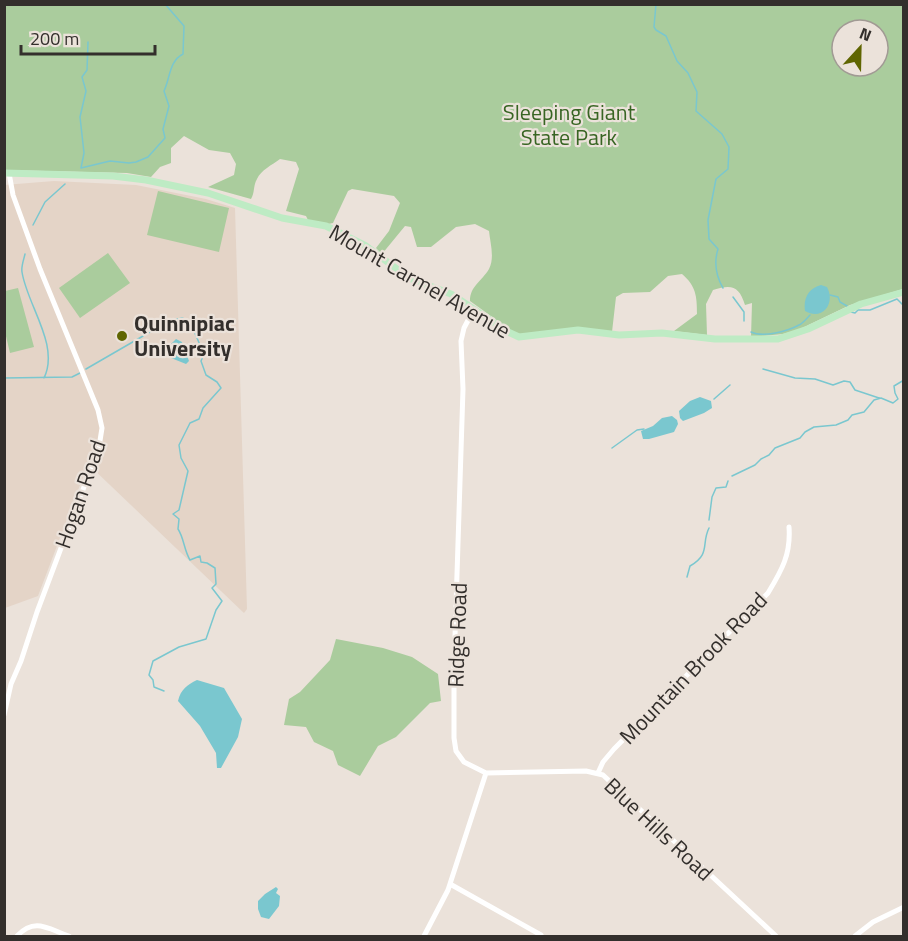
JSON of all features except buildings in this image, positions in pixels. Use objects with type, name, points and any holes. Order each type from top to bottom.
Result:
[{"type":"main road","name":"Mount Carmel Avenue","points":[[7,173],[113,176],[146,180],[208,193],[282,218],[326,226],[366,246],[409,278],[451,294],[519,337],[578,330],[619,334],[662,333],[715,339],[769,339],[797,333],[852,308],[903,292]]},
{"type":"street","name":"Hogan Road","points":[[4,715],[10,684],[21,661],[99,447],[102,428],[98,410],[40,269],[7,173]]},
{"type":"street","name":"Ridge Road","points":[[474,309],[462,333],[460,347],[464,389],[454,667],[454,738],[456,751],[462,760],[486,773]]},
{"type":"street","name":"Mountain Brook Road","points":[[598,773],[603,762],[614,749],[766,596],[787,555],[790,545],[789,527]]},
{"type":"street","name":"Blue Hills Road","points":[[486,773],[575,771],[598,773],[611,782],[776,936]]},
{"type":"street","points":[[424,936],[450,884],[486,773]]},
{"type":"street","points":[[450,884],[541,935]]},
{"type":"street","points":[[855,936],[873,922],[903,907]]},
{"type":"street","points":[[17,936],[29,926],[36,925],[69,936]]},
{"type":"shaded area","name":"Quinnipiac University","points":[[54,181],[136,185],[206,199],[235,208],[247,609],[244,613],[88,464],[38,596],[5,608],[4,185]]},
{"type":"green space","name":"Sleeping Giant State Park","points":[[5,5],[903,5],[903,289],[850,305],[798,330],[783,334],[751,337],[752,303],[745,305],[737,290],[730,287],[713,290],[706,304],[707,335],[674,331],[697,314],[695,292],[682,274],[668,276],[650,292],[623,293],[616,297],[612,332],[516,334],[470,301],[474,287],[491,265],[492,255],[489,231],[475,224],[456,227],[431,247],[417,247],[411,227],[405,226],[382,254],[376,248],[389,231],[400,203],[394,196],[352,189],[348,191],[333,223],[308,220],[306,216],[286,211],[299,169],[296,162],[280,159],[264,170],[256,182],[251,199],[208,187],[234,175],[236,164],[230,153],[209,150],[184,136],[171,148],[171,163],[160,167],[151,177],[127,173],[5,170]]},
{"type":"green space","points":[[158,191],[229,208],[219,252],[147,235]]},
{"type":"green space","points":[[108,253],[130,283],[80,318],[59,288]]},
{"type":"green space","points":[[18,288],[34,347],[10,353],[5,332],[5,291]]},
{"type":"green space","points":[[336,639],[383,648],[412,657],[438,674],[441,701],[430,703],[396,737],[378,746],[360,776],[338,765],[333,751],[314,742],[306,727],[284,725],[289,699],[300,692],[330,660]]},
{"type":"water","points":[[821,285],[827,287],[830,299],[828,305],[822,312],[811,314],[805,311],[805,302],[813,288]]},
{"type":"water","points":[[176,339],[182,342],[189,361],[186,364],[161,354]]},
{"type":"water","points":[[700,397],[711,401],[712,408],[683,421],[679,411],[690,401]]},
{"type":"water","points":[[672,416],[678,424],[674,432],[643,439],[641,431],[653,426],[662,418]]},
{"type":"water","points":[[197,680],[224,688],[242,719],[238,737],[221,768],[217,768],[216,753],[200,726],[178,701],[185,688]]},
{"type":"water","points":[[276,887],[278,889],[276,893],[280,896],[279,906],[269,919],[261,917],[258,901]]},
{"type":"waterway","points":[[81,168],[110,161],[136,162],[148,157],[165,138],[163,129],[169,106],[164,91],[172,66],[183,54],[184,26],[165,4]]},
{"type":"waterway","points":[[656,4],[654,27],[666,36],[677,61],[688,73],[697,92],[696,111],[722,134],[729,147],[728,169],[716,179],[708,220],[709,239],[718,249],[716,269],[723,288]]},
{"type":"waterway","points":[[81,168],[84,153],[80,117],[86,91],[82,77],[87,70],[88,42]]},
{"type":"waterway","points":[[33,225],[45,202],[65,184]]},
{"type":"waterway","points":[[25,254],[22,265],[25,285],[41,325],[48,352],[48,365],[44,378]]},
{"type":"waterway","points":[[830,295],[838,297],[840,302],[847,306]]},
{"type":"waterway","points":[[733,297],[744,312],[744,321]]},
{"type":"waterway","points":[[851,312],[870,310],[897,299],[904,306]]},
{"type":"waterway","points":[[751,332],[769,334],[782,331],[800,324],[810,315]]},
{"type":"waterway","points":[[86,369],[169,321],[182,318],[190,322],[204,354],[201,361],[206,375],[217,382],[221,388],[203,408],[199,419],[190,423],[179,445],[181,458],[188,471],[179,510],[173,514],[179,519],[178,529],[190,560],[200,556],[201,562],[215,568],[216,584],[212,588],[222,601],[216,610],[206,639],[179,647],[153,661],[149,675],[154,687],[164,691]]},
{"type":"waterway","points":[[763,369],[795,378],[815,379],[833,385],[844,381],[850,382],[855,390],[879,398]]},
{"type":"waterway","points":[[4,378],[72,377],[80,373]]},
{"type":"waterway","points":[[732,476],[755,465],[775,448],[800,438],[814,427],[836,425],[848,420],[852,415],[864,412],[874,400],[881,398],[893,403],[898,399],[894,386],[904,380]]},
{"type":"waterway","points":[[714,399],[730,385]]},
{"type":"waterway","points":[[612,448],[637,430],[644,429]]},
{"type":"waterway","points":[[709,520],[712,497],[716,488],[726,487],[728,481]]},
{"type":"waterway","points":[[687,577],[690,566],[697,562],[703,553],[709,528]]},
{"type":"waterway","points":[[904,558],[904,565]]},
{"type":"place","name":"Quinnipiac University","points":[[122,336]]}]
